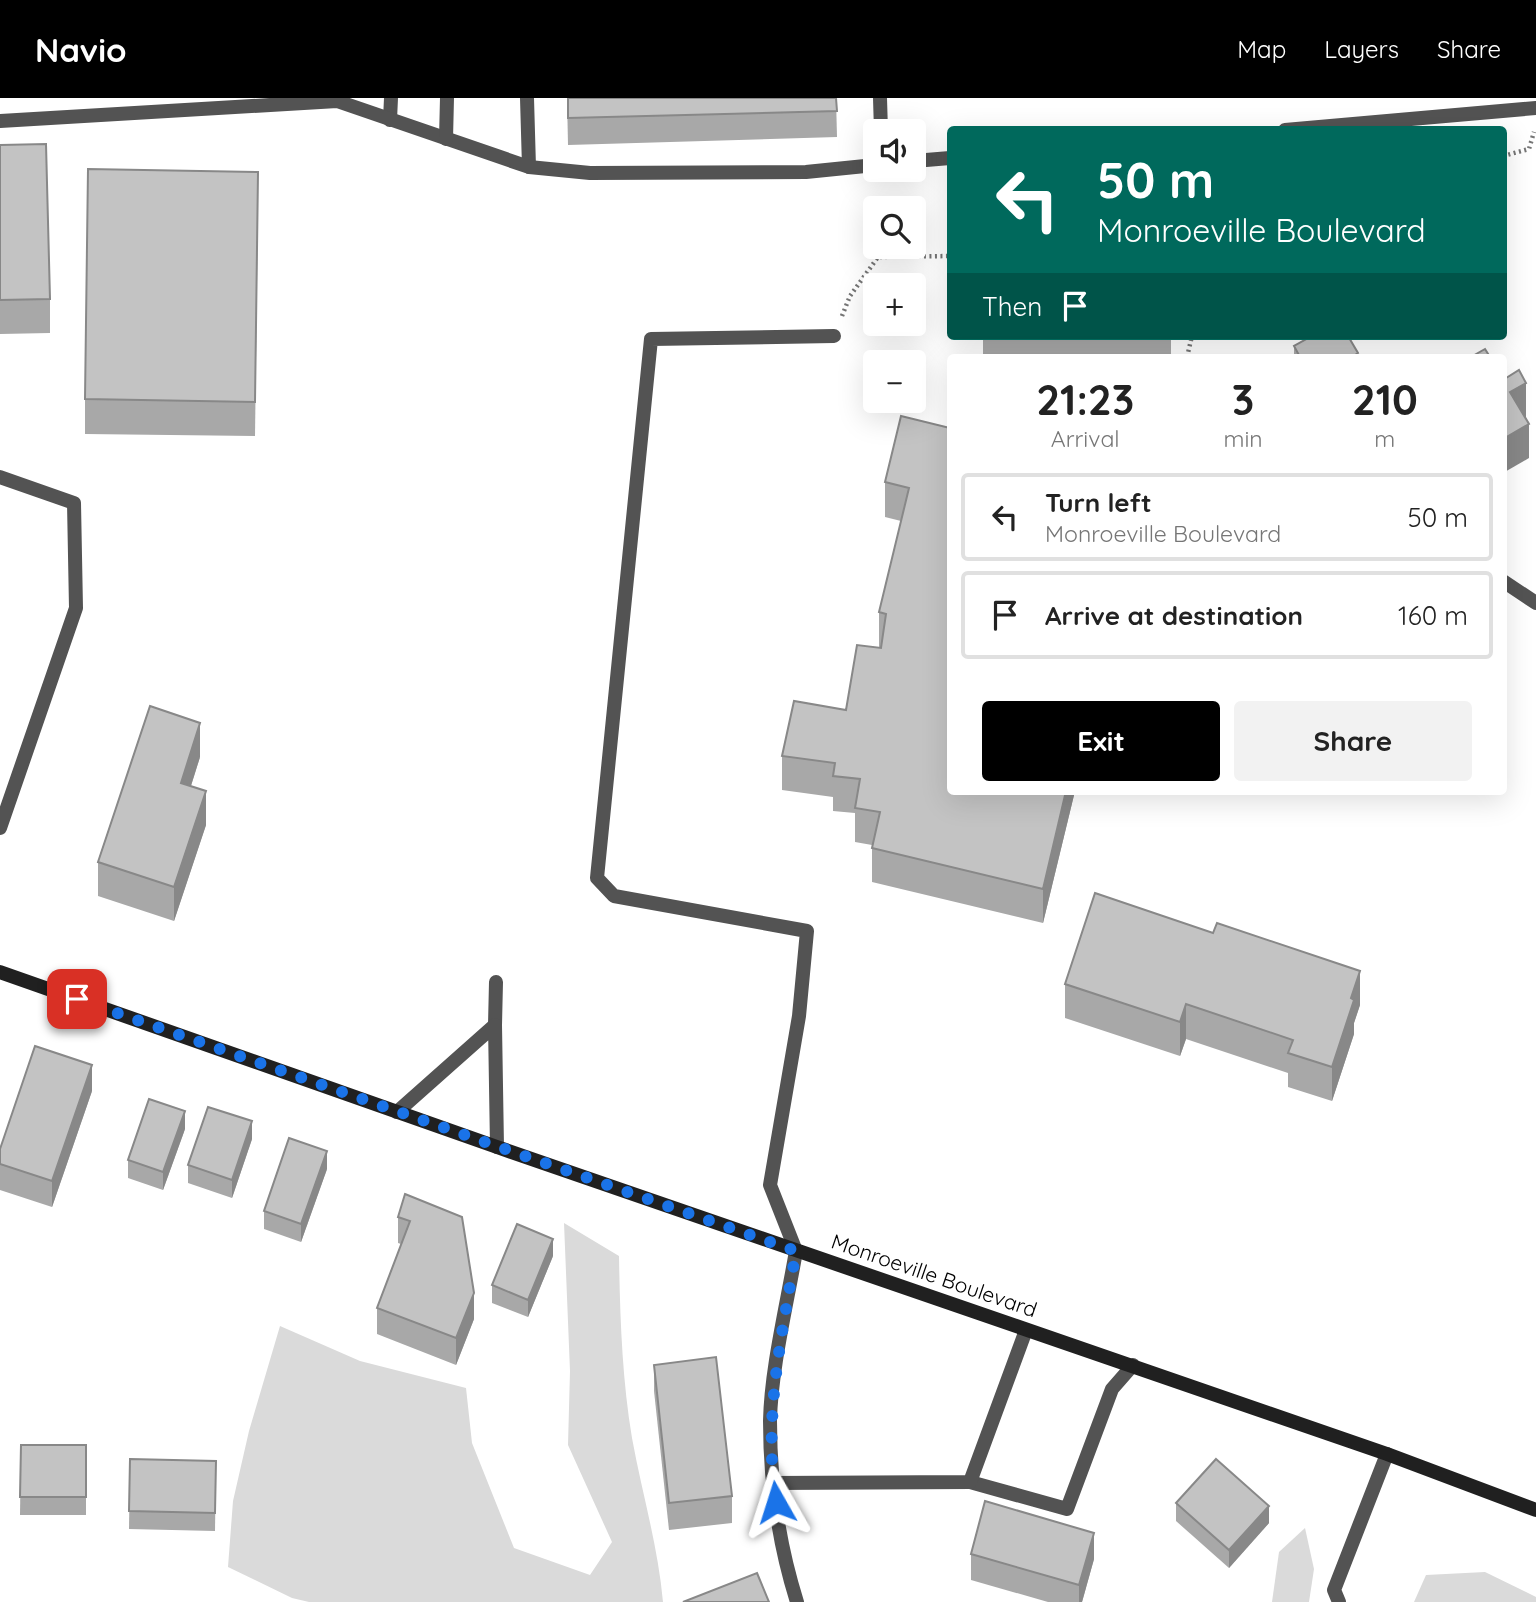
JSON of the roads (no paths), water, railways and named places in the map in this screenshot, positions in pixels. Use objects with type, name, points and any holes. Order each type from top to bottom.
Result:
[{"type":"main road","name":"Monroeville Boulevard","points":[[0,972],[796,1251],[1133,1365],[1387,1454],[1536,1510]]},
{"type":"street","points":[[390,120],[391,98]]},
{"type":"street","points":[[446,139],[447,98]]},
{"type":"street","points":[[527,98],[529,167]]},
{"type":"street","points":[[880,98],[881,119]]},
{"type":"street","points":[[0,121],[337,102],[529,167],[590,173],[807,172],[863,165]]},
{"type":"street","points":[[1331,126],[1536,108]]},
{"type":"street","points":[[926,160],[947,158]]},
{"type":"street","points":[[797,1602],[781,1541],[773,1483],[770,1420],[796,1251],[770,1185],[799,1016],[807,931],[614,896],[597,878],[651,339],[834,336]]},
{"type":"street","points":[[0,477],[74,503],[75,608],[0,828]]},
{"type":"street","points":[[1507,584],[1536,603]]},
{"type":"street","points":[[496,982],[497,1147]]},
{"type":"street","points":[[397,1112],[495,1025]]},
{"type":"street","points":[[970,1482],[1026,1330]]},
{"type":"street","points":[[773,1483],[970,1482],[1067,1509],[1112,1389],[1133,1365]]},
{"type":"street","points":[[1339,1602],[1334,1590],[1387,1454]]}]
